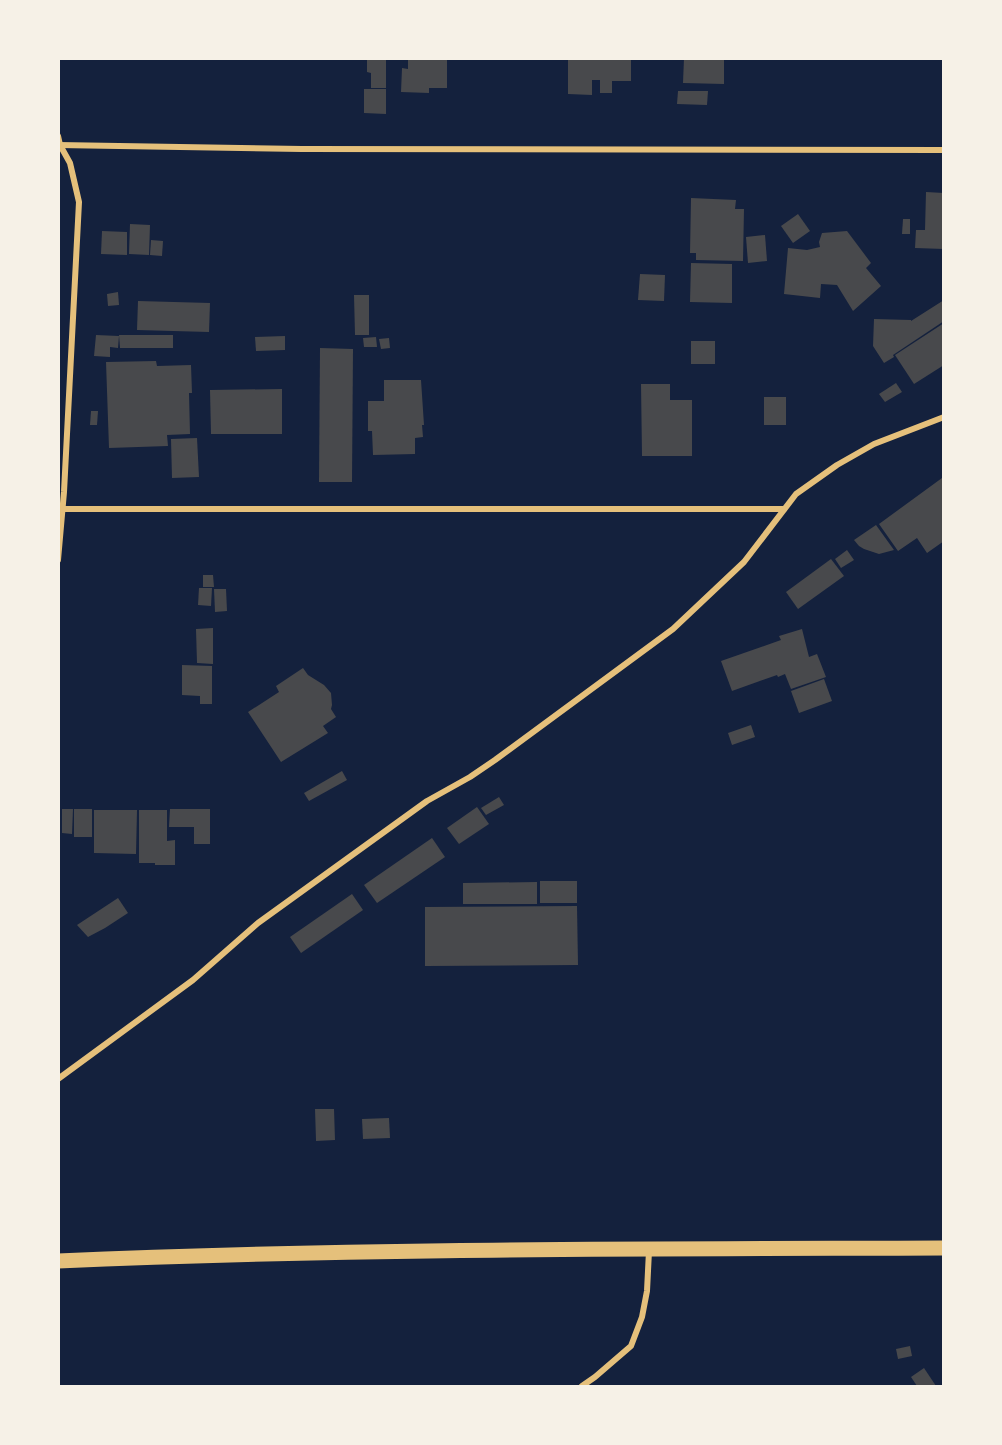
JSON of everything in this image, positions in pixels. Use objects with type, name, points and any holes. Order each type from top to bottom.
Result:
[{"type":"main road","points":[[58,1261],[296,1253],[944,1248]]},
{"type":"street","points":[[58,136],[59,145],[70,163],[79,202],[61,492],[63,509],[58,560]]},
{"type":"street","points":[[59,145],[326,149],[944,150]]},
{"type":"street","points":[[58,1079],[193,980],[258,923],[427,801],[495,760],[673,629],[744,562],[796,494],[837,465],[874,444],[944,417]]},
{"type":"street","points":[[63,509],[784,508]]},
{"type":"street","points":[[582,1386],[631,1346],[642,1317],[647,1291],[649,1249]]},
{"type":"building","points":[[367,58],[386,58],[386,88],[371,88],[371,73],[367,72]]},
{"type":"building","points":[[408,58],[447,58],[447,88],[429,88],[429,93],[401,92],[402,68],[408,69]]},
{"type":"building","points":[[568,58],[631,59],[631,81],[612,81],[612,93],[600,93],[600,80],[592,80],[592,95],[568,94]]},
{"type":"building","points":[[684,58],[724,58],[724,84],[683,83]]},
{"type":"building","points":[[364,89],[386,89],[386,114],[364,113]]},
{"type":"building","points":[[678,91],[708,91],[707,105],[677,104]]},
{"type":"building","points":[[926,192],[944,193],[944,249],[915,248],[916,230],[925,230]]},
{"type":"building","points":[[691,198],[736,200],[735,209],[744,209],[743,261],[696,260],[696,253],[690,253]]},
{"type":"building","points":[[798,214],[810,231],[793,243],[781,226]]},
{"type":"building","points":[[903,219],[910,219],[910,234],[902,234]]},
{"type":"building","points":[[130,224],[150,225],[149,255],[129,254]]},
{"type":"building","points":[[102,231],[127,232],[127,255],[101,254]]},
{"type":"building","points":[[847,231],[871,263],[866,268],[881,286],[853,311],[837,285],[821,284],[820,298],[784,294],[788,248],[807,250],[820,247],[822,233]]},
{"type":"building","points":[[765,235],[767,261],[748,263],[746,237]]},
{"type":"building","points":[[151,240],[163,241],[162,256],[150,255]]},
{"type":"building","points":[[691,263],[732,264],[732,303],[690,302]]},
{"type":"building","points":[[640,274],[665,275],[664,301],[638,300]]},
{"type":"building","points":[[118,292],[119,305],[108,306],[107,294]]},
{"type":"building","points":[[354,295],[369,295],[369,335],[355,335]]},
{"type":"building","points":[[944,300],[944,321],[884,363],[873,346],[874,319],[911,321]]},
{"type":"building","points":[[138,301],[210,303],[209,332],[137,330]]},
{"type":"building","points":[[944,323],[944,365],[914,384],[895,355]]},
{"type":"building","points":[[96,335],[119,336],[118,348],[110,347],[110,357],[94,356]]},
{"type":"building","points":[[119,335],[173,335],[173,348],[120,348]]},
{"type":"building","points":[[285,336],[285,350],[256,351],[255,337]]},
{"type":"building","points":[[376,337],[377,347],[364,347],[363,338]]},
{"type":"building","points":[[389,338],[390,348],[381,349],[379,339]]},
{"type":"building","points":[[691,341],[715,341],[715,364],[691,364]]},
{"type":"building","points":[[320,348],[353,349],[352,482],[319,482]]},
{"type":"building","points":[[156,361],[157,366],[191,365],[190,434],[167,435],[168,446],[109,448],[106,362]]},
{"type":"building","points":[[384,380],[421,380],[424,425],[422,425],[423,437],[415,438],[415,454],[373,455],[372,431],[368,431],[368,401],[384,401]]},
{"type":"building","points":[[896,383],[902,392],[885,402],[879,394]]},
{"type":"building","points":[[641,384],[670,384],[670,400],[692,400],[692,456],[642,456]]},
{"type":"building","points":[[282,389],[282,434],[211,434],[210,390]]},
{"type":"building","points":[[764,397],[786,397],[786,425],[764,425]]},
{"type":"building","points":[[91,411],[98,411],[97,425],[90,425]]},
{"type":"building","points":[[197,438],[199,477],[172,478],[171,439]]},
{"type":"building","points":[[942,478],[944,480],[944,519],[942,520],[944,541],[927,553],[917,538],[898,551],[879,524]]},
{"type":"building","points":[[876,525],[894,550],[879,554],[864,549],[854,540]]},
{"type":"building","points":[[847,550],[854,560],[841,568],[835,559]]},
{"type":"building","points":[[831,559],[844,576],[798,609],[786,592]]},
{"type":"building","points":[[203,575],[213,575],[214,587],[203,587]]},
{"type":"building","points":[[199,588],[212,588],[211,606],[198,605]]},
{"type":"building","points":[[214,589],[226,589],[227,611],[215,612]]},
{"type":"building","points":[[213,628],[213,664],[197,663],[196,629]]},
{"type":"building","points":[[802,629],[809,657],[817,654],[826,677],[791,689],[785,674],[778,677],[777,675],[732,691],[721,661],[781,640],[779,636]]},
{"type":"building","points":[[182,665],[212,666],[212,704],[200,704],[200,696],[182,695]]},
{"type":"building","points":[[303,668],[308,675],[324,685],[331,693],[331,709],[336,717],[323,726],[328,733],[281,762],[248,712],[279,692],[276,686]]},
{"type":"building","points":[[824,679],[832,701],[799,713],[791,691]]},
{"type":"building","points":[[751,725],[755,737],[732,745],[728,733]]},
{"type":"building","points":[[342,771],[347,780],[309,801],[304,793]]},
{"type":"building","points":[[499,797],[504,805],[486,815],[481,808]]},
{"type":"building","points":[[477,807],[489,824],[459,844],[447,828]]},
{"type":"building","points":[[62,809],[73,809],[72,834],[62,833]]},
{"type":"building","points":[[74,809],[92,809],[92,837],[74,837]]},
{"type":"building","points":[[170,809],[210,809],[210,844],[194,844],[194,827],[169,827]]},
{"type":"building","points":[[94,810],[137,810],[136,854],[94,853]]},
{"type":"building","points":[[139,810],[167,810],[167,841],[175,840],[175,865],[139,863]]},
{"type":"building","points":[[432,838],[445,857],[377,903],[364,885]]},
{"type":"building","points":[[540,881],[577,881],[577,903],[540,903]]},
{"type":"building","points":[[537,882],[537,904],[463,904],[463,883]]},
{"type":"building","points":[[352,894],[363,910],[301,953],[290,937]]},
{"type":"building","points":[[118,898],[128,913],[88,937],[77,925]]},
{"type":"building","points":[[577,906],[578,965],[425,966],[425,907]]},
{"type":"building","points":[[315,1109],[334,1109],[335,1140],[316,1141]]},
{"type":"building","points":[[389,1118],[390,1138],[363,1139],[362,1119]]},
{"type":"building","points":[[910,1346],[912,1356],[898,1359],[896,1349]]},
{"type":"building","points":[[924,1368],[936,1386],[917,1386],[911,1377]]}]
